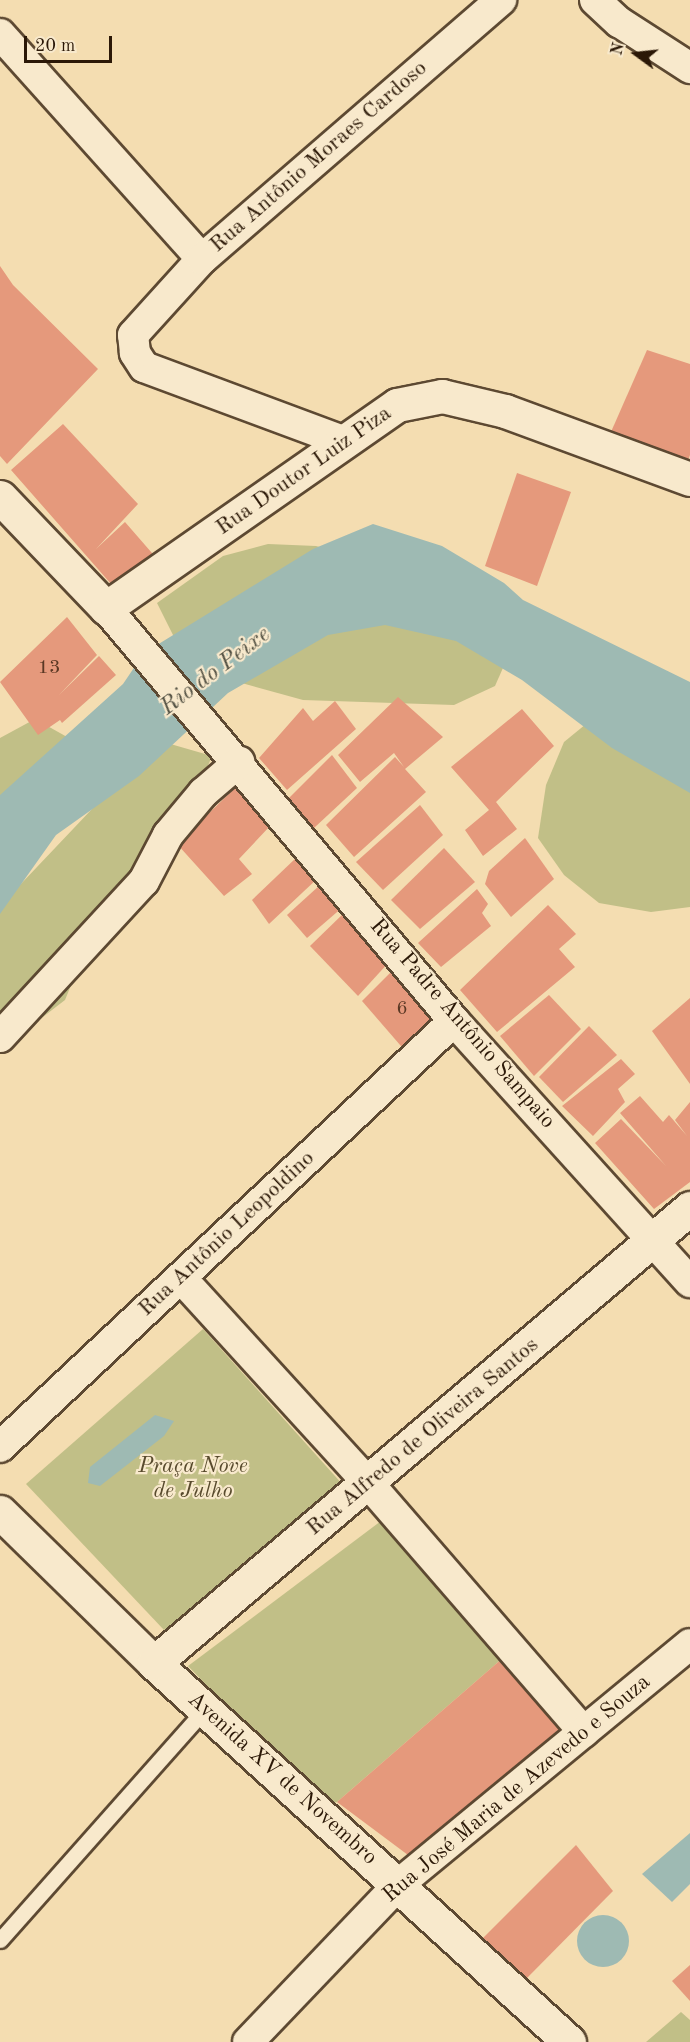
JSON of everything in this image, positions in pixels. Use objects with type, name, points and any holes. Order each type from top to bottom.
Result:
[{"type":"street","name":"Rua Antônio Moraes Cardoso","points":[[343,441],[144,367],[135,353],[133,335],[142,320],[202,259],[501,0]]},
{"type":"street","points":[[595,0],[619,22],[690,68]]},
{"type":"street","points":[[0,34],[202,259]]},
{"type":"street","name":"Rua Doutor Luiz Piza","points":[[112,617],[343,441],[397,405],[442,396],[506,411],[690,479]]},
{"type":"street","points":[[0,497],[112,617]]},
{"type":"street","name":"Rua Padre Antônio Sampaio","points":[[112,617],[235,756],[454,1021],[690,1282]]},
{"type":"street","points":[[0,1037],[144,881],[168,835],[235,756]]},
{"type":"street","name":"Rua Antônio Leopoldino","points":[[0,1447],[454,1021]]},
{"type":"street","name":"Rua Alfredo de Oliveira Santos","points":[[154,1663],[369,1484],[690,1208]]},
{"type":"street","points":[[181,1278],[369,1484],[584,1732]]},
{"type":"street","name":"Avenida XV de Novembro","points":[[0,1512],[154,1663],[399,1884],[569,2042]]},
{"type":"street","name":"Rua José Maria de Azevedo e Souza","points":[[248,2042],[399,1884],[690,1644]]},
{"type":"lane","points":[[0,1940],[205,1709]]},
{"type":"green space","points":[[268,544],[316,546],[451,583],[514,643],[495,686],[454,705],[303,700],[213,675],[179,647],[157,603],[223,556]]},
{"type":"green space","points":[[597,715],[690,748],[690,907],[651,912],[599,903],[564,875],[538,838],[546,785],[564,742]]},
{"type":"green space","points":[[35,719],[76,742],[0,829],[0,738]]},
{"type":"green space","points":[[167,743],[212,756],[194,799],[85,951],[65,1000],[0,1050],[0,906],[129,770]]},
{"type":"green space","name":"Praça Nove de Julho","points":[[203,1329],[352,1495],[164,1630],[26,1484]]},
{"type":"green space","points":[[381,1521],[511,1651],[337,1802],[323,1806],[188,1666]]},
{"type":"green space","points":[[681,2012],[690,2020],[690,2042],[646,2042]]},
{"type":"water","name":"Rio do Peixe","points":[[373,524],[442,546],[504,583],[523,600],[690,682],[690,793],[612,748],[522,680],[456,641],[385,625],[328,635],[228,693],[139,776],[56,835],[0,914],[0,795],[123,684],[144,653],[313,549]]},
{"type":"water","points":[[155,1415],[174,1421],[164,1436],[100,1486],[88,1483],[90,1467]]},
{"type":"water","points":[[690,1833],[690,1884],[672,1902],[642,1874]]},
{"type":"water","points":[[603,1915],[613,1917],[621,1923],[627,1931],[629,1941],[627,1951],[621,1959],[613,1965],[603,1967],[593,1965],[585,1959],[579,1951],[577,1941],[579,1931],[585,1923],[593,1917]]},
{"type":"building","points":[[0,266],[13,285],[98,369],[7,464],[0,456]]},
{"type":"building","points":[[647,350],[690,364],[690,455],[685,469],[607,441]]},
{"type":"building","points":[[63,424],[138,504],[96,549],[125,522],[165,568],[119,593],[11,470]]},
{"type":"building","points":[[517,473],[571,492],[537,586],[485,566]]},
{"type":"building","points":[[67,617],[97,655],[59,695],[99,656],[116,675],[62,723],[60,720],[38,735],[0,682]]},
{"type":"building","points":[[398,697],[443,737],[405,769],[426,792],[354,857],[326,825],[395,757],[404,767],[394,753],[360,782],[338,755]]},
{"type":"building","points":[[335,701],[356,729],[287,790],[259,758],[303,708],[313,721]]},
{"type":"building","points":[[522,709],[554,746],[496,802],[517,829],[483,856],[465,830],[489,810],[451,767]]},
{"type":"building","points":[[332,755],[357,788],[314,828],[286,801]]},
{"type":"building","points":[[235,788],[270,826],[239,859],[252,874],[224,896],[177,844]]},
{"type":"building","points":[[420,805],[443,835],[383,890],[356,862]]},
{"type":"building","points":[[525,838],[554,879],[511,917],[485,884],[489,871]]},
{"type":"building","points":[[444,848],[475,882],[420,929],[391,900]]},
{"type":"building","points":[[297,857],[318,878],[269,924],[252,900]]},
{"type":"building","points":[[320,885],[344,906],[307,938],[287,915]]},
{"type":"building","points":[[477,889],[488,904],[482,913],[491,926],[441,967],[418,943]]},
{"type":"building","points":[[548,905],[576,934],[559,949],[575,967],[497,1032],[460,990]]},
{"type":"building","points":[[346,911],[390,961],[358,996],[310,946]]},
{"type":"building","points":[[395,968],[443,1018],[407,1053],[362,1001]]},
{"type":"building","points":[[549,995],[581,1029],[534,1076],[500,1036]]},
{"type":"building","points":[[690,998],[690,1084],[652,1031]]},
{"type":"building","points":[[589,1026],[617,1055],[563,1102],[539,1077]]},
{"type":"building","points":[[621,1059],[635,1074],[618,1089],[625,1102],[593,1136],[562,1106]]},
{"type":"building","points":[[640,1096],[663,1122],[669,1115],[687,1136],[675,1120],[690,1102],[690,1182],[654,1209],[595,1143],[621,1119],[666,1166],[620,1113]]},
{"type":"building","points":[[511,1651],[562,1727],[412,1858],[337,1802]]},
{"type":"building","points":[[576,1845],[613,1891],[527,1978],[483,1938]]},
{"type":"building","points":[[690,1965],[690,2001],[672,1981]]}]
